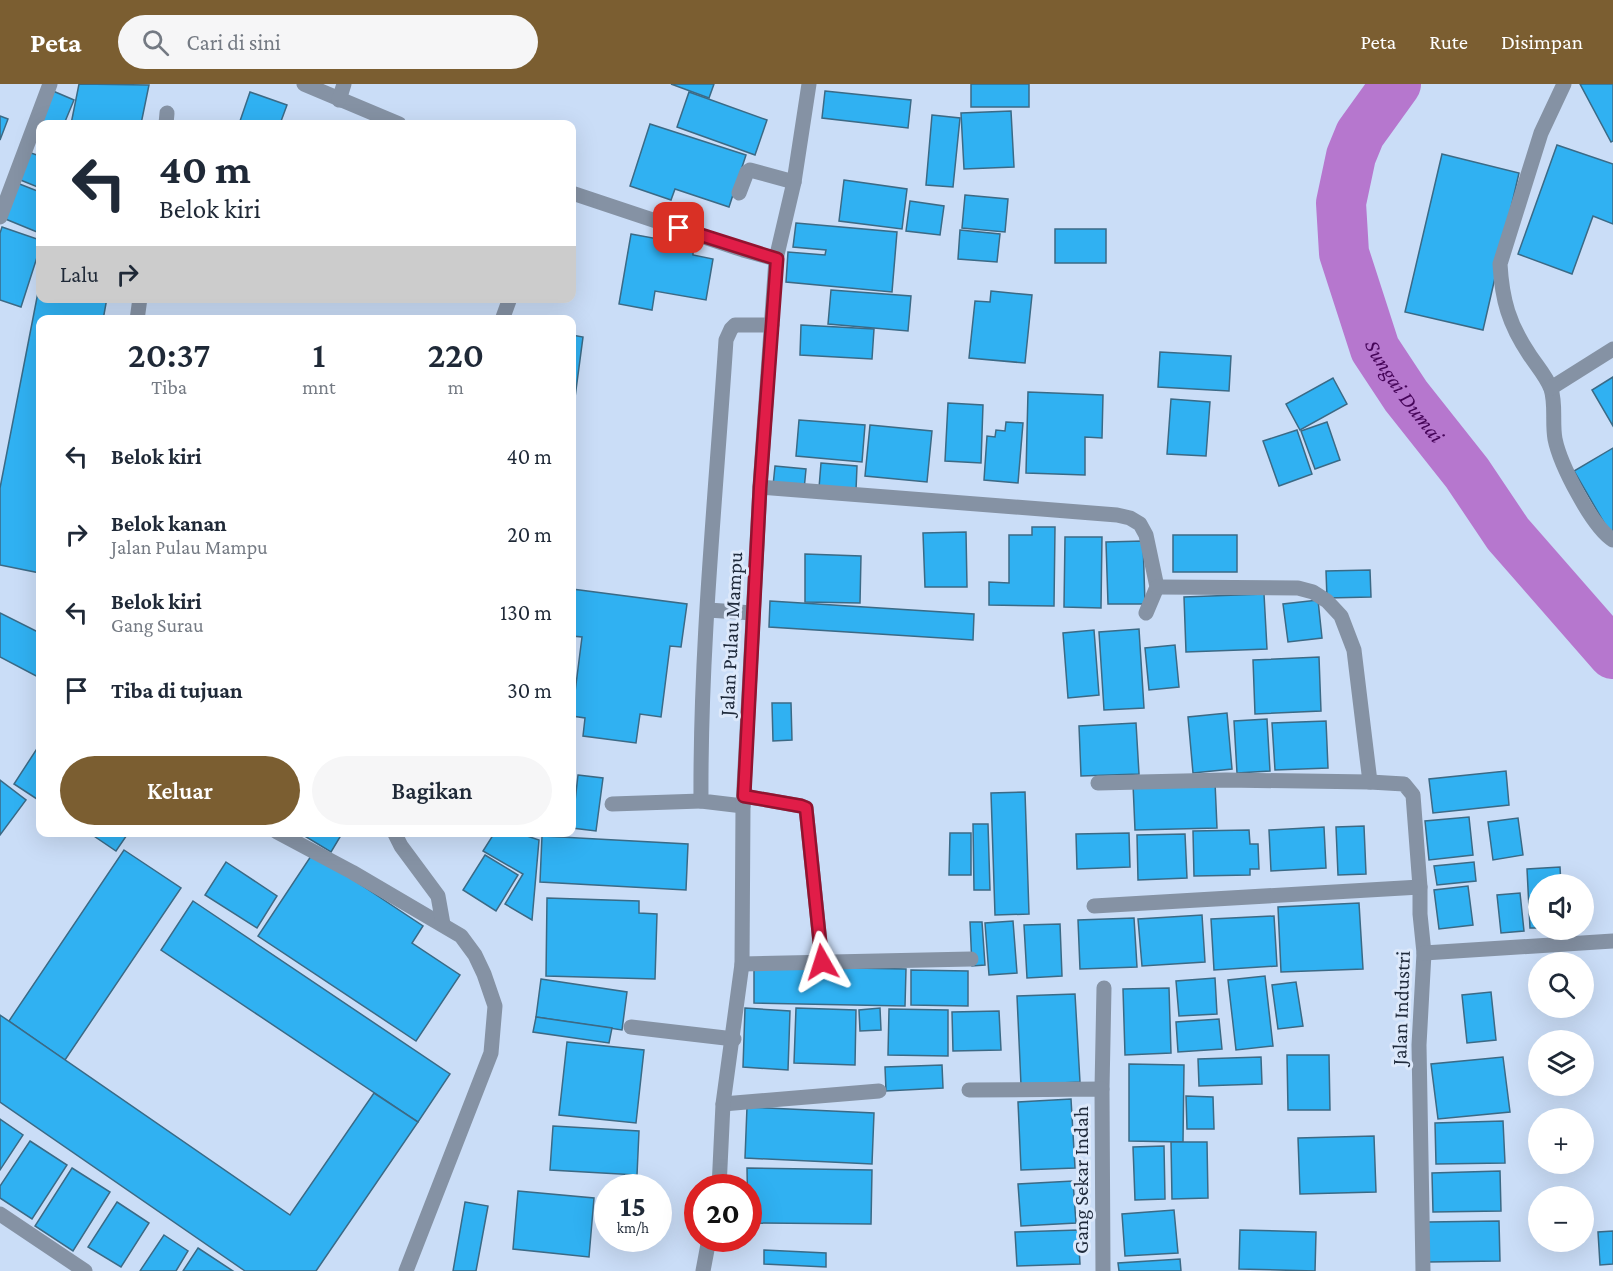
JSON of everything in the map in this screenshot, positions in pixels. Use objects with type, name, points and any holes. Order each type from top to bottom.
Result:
[{"type":"street","points":[[36,120],[50,84]]},
{"type":"street","points":[[304,84],[389,120]]},
{"type":"street","points":[[339,100],[344,84]]},
{"type":"street","name":"Jalan Pulau Mampu","points":[[719,1174],[723,1104],[734,1039],[742,964],[743,801],[760,488],[777,259],[794,182],[808,84]]},
{"type":"street","points":[[1564,84],[1541,133],[1500,264],[1505,307],[1518,338],[1551,388],[1554,436],[1559,455],[1598,526],[1613,540]]},
{"type":"street","points":[[0,217],[36,121]]},
{"type":"street","points":[[739,192],[750,170],[794,182]]},
{"type":"street","points":[[576,194],[743,250],[777,259]]},
{"type":"street","points":[[701,801],[700,749],[726,340],[731,328],[735,325],[772,325]]},
{"type":"street","points":[[1551,388],[1613,349]]},
{"type":"street","points":[[760,488],[1117,515],[1130,518],[1140,524],[1146,535],[1157,586],[1146,613]]},
{"type":"street","points":[[1157,586],[1298,588],[1313,592],[1327,602],[1341,616],[1354,650],[1370,782]]},
{"type":"street","points":[[708,610],[753,613]]},
{"type":"street","name":"Jalan Industri","points":[[1098,783],[1226,780],[1370,782],[1404,784],[1413,795],[1424,953],[1419,1045],[1423,1271]]},
{"type":"street","points":[[612,804],[743,801],[806,808],[822,962]]},
{"type":"street","points":[[286,837],[352,872],[461,936],[476,955],[495,1006],[491,1053],[406,1271]]},
{"type":"street","points":[[396,837],[438,896],[443,924]]},
{"type":"street","points":[[1094,906],[1420,887]]},
{"type":"street","points":[[1424,953],[1613,941]]},
{"type":"street","points":[[742,964],[972,959]]},
{"type":"street","name":"Gang Sekar Indah","points":[[1102,1271],[1101,1089],[1104,988]]},
{"type":"street","points":[[631,1027],[734,1039]]},
{"type":"street","points":[[969,1090],[1101,1089]]},
{"type":"street","points":[[723,1104],[879,1091]]},
{"type":"street","points":[[0,1214],[85,1271]]},
{"type":"street","points":[[704,1271],[707,1252]]},
{"type":"building","points":[[79,84],[149,85],[142,120],[72,120]]},
{"type":"building","points":[[671,84],[714,84],[709,98]]},
{"type":"building","points":[[971,84],[1029,84],[1029,107],[971,107]]},
{"type":"building","points":[[1580,84],[1613,84],[1613,141],[1611,142]]},
{"type":"building","points":[[53,91],[74,100],[66,120],[42,120]]},
{"type":"building","points":[[825,91],[911,100],[908,128],[822,118]]},
{"type":"building","points":[[250,92],[287,105],[281,120],[240,120]]},
{"type":"building","points":[[689,92],[767,120],[755,155],[677,127]]},
{"type":"building","points":[[1011,111],[1014,167],[964,169],[961,113]]},
{"type":"building","points":[[932,115],[960,118],[953,187],[926,185]]},
{"type":"building","points":[[0,116],[8,119],[0,140]]},
{"type":"building","points":[[650,124],[746,155],[729,207],[675,189],[671,200],[630,186]]},
{"type":"building","points":[[1557,145],[1613,164],[1613,224],[1593,216],[1572,274],[1518,254]]},
{"type":"building","points":[[28,152],[36,155],[36,186],[18,179]]},
{"type":"building","points":[[1442,154],[1519,173],[1483,330],[1405,312]]},
{"type":"building","points":[[844,180],[907,189],[902,229],[839,221]]},
{"type":"building","points":[[17,183],[36,190],[36,232],[3,218]]},
{"type":"building","points":[[965,195],[1008,199],[1005,232],[962,228]]},
{"type":"building","points":[[910,201],[944,206],[940,235],[906,231]]},
{"type":"building","points":[[796,223],[897,232],[892,292],[786,282],[788,252],[825,255],[826,250],[793,247]]},
{"type":"building","points":[[2,227],[36,239],[36,260],[21,307],[0,300],[0,233]]},
{"type":"building","points":[[1055,229],[1106,229],[1106,263],[1055,263]]},
{"type":"building","points":[[960,230],[1000,234],[997,262],[958,259]]},
{"type":"building","points":[[631,234],[664,240],[663,245],[693,250],[693,255],[713,259],[706,300],[655,291],[652,310],[619,304]]},
{"type":"building","points":[[831,290],[911,296],[908,331],[828,324]]},
{"type":"building","points":[[991,291],[1032,295],[1025,363],[969,358],[975,301],[990,302]]},
{"type":"building","points":[[36,303],[106,303],[104,315],[36,315],[36,572],[0,565],[0,488]]},
{"type":"building","points":[[801,325],[874,329],[872,359],[800,355]]},
{"type":"building","points":[[576,336],[583,337],[576,390]]},
{"type":"building","points":[[1160,352],[1231,356],[1229,391],[1158,387]]},
{"type":"building","points":[[1613,377],[1613,426],[1592,390]]},
{"type":"building","points":[[1333,378],[1347,404],[1300,430],[1286,404]]},
{"type":"building","points":[[1028,392],[1103,395],[1102,438],[1085,437],[1085,475],[1026,473]]},
{"type":"building","points":[[1171,399],[1210,402],[1206,456],[1167,454]]},
{"type":"building","points":[[948,403],[983,405],[981,463],[945,461]]},
{"type":"building","points":[[799,420],[865,425],[862,462],[796,456]]},
{"type":"building","points":[[1006,422],[1023,423],[1018,483],[984,480],[987,436],[995,437],[996,430],[1005,431]]},
{"type":"building","points":[[1327,422],[1340,460],[1315,469],[1301,431]]},
{"type":"building","points":[[870,425],[932,431],[927,482],[865,476]]},
{"type":"building","points":[[1297,430],[1312,474],[1279,486],[1263,441]]},
{"type":"building","points":[[1613,448],[1613,532],[1610,533],[1574,471]]},
{"type":"building","points":[[821,463],[857,466],[856,490],[819,488]]},
{"type":"building","points":[[775,466],[806,469],[804,490],[773,486]]},
{"type":"building","points":[[1032,527],[1055,527],[1054,606],[989,605],[989,582],[1009,583],[1009,535],[1032,535]]},
{"type":"building","points":[[966,532],[967,587],[925,587],[923,533]]},
{"type":"building","points":[[1173,535],[1237,535],[1237,572],[1173,572]]},
{"type":"building","points":[[1065,537],[1102,537],[1101,608],[1064,607]]},
{"type":"building","points":[[1143,541],[1145,604],[1108,604],[1106,542]]},
{"type":"building","points":[[805,554],[861,556],[860,603],[805,602]]},
{"type":"building","points":[[1370,570],[1371,597],[1327,598],[1326,571]]},
{"type":"building","points":[[576,590],[687,604],[681,647],[670,646],[661,717],[640,714],[636,743],[583,736],[585,718],[576,717],[576,684],[582,637],[576,636]]},
{"type":"building","points":[[1264,594],[1267,649],[1186,652],[1184,597]]},
{"type":"building","points":[[1318,600],[1322,638],[1288,642],[1283,604]]},
{"type":"building","points":[[770,601],[974,614],[973,640],[769,627]]},
{"type":"building","points":[[0,613],[36,631],[36,676],[0,657]]},
{"type":"building","points":[[1139,629],[1144,708],[1104,710],[1099,632]]},
{"type":"building","points":[[1094,630],[1099,695],[1068,698],[1063,633]]},
{"type":"building","points":[[1175,645],[1179,687],[1149,690],[1145,648]]},
{"type":"building","points":[[1319,657],[1321,711],[1255,714],[1253,660]]},
{"type":"building","points":[[772,703],[791,703],[792,740],[773,741]]},
{"type":"building","points":[[1227,713],[1232,769],[1193,773],[1188,717]]},
{"type":"building","points":[[1267,719],[1270,771],[1237,773],[1234,721]]},
{"type":"building","points":[[1326,721],[1328,768],[1275,770],[1272,723]]},
{"type":"building","points":[[1136,723],[1139,774],[1081,776],[1079,726]]},
{"type":"building","points":[[36,750],[36,798],[14,784]]},
{"type":"building","points":[[1506,771],[1509,805],[1433,813],[1429,779]]},
{"type":"building","points":[[578,775],[603,778],[596,831],[576,828]]},
{"type":"building","points":[[0,780],[26,800],[0,835]]},
{"type":"building","points":[[1215,782],[1217,828],[1135,830],[1133,784]]},
{"type":"building","points":[[1025,792],[1029,914],[995,915],[991,793]]},
{"type":"building","points":[[1469,817],[1473,855],[1429,860],[1425,821]]},
{"type":"building","points":[[1518,818],[1523,855],[1493,860],[1488,822]]},
{"type":"building","points":[[973,824],[988,824],[990,890],[974,890]]},
{"type":"building","points":[[1364,826],[1366,874],[1338,875],[1336,827]]},
{"type":"building","points":[[1324,827],[1326,868],[1271,871],[1269,830]]},
{"type":"building","points":[[1249,830],[1250,844],[1258,844],[1259,869],[1250,869],[1250,875],[1194,876],[1193,831]]},
{"type":"building","points":[[950,833],[971,833],[971,875],[949,875]]},
{"type":"building","points":[[1129,833],[1130,867],[1077,869],[1076,834]]},
{"type":"building","points":[[1185,834],[1187,878],[1138,880],[1137,835]]},
{"type":"building","points":[[95,837],[126,837],[116,851]]},
{"type":"building","points":[[306,837],[340,837],[331,852]]},
{"type":"building","points":[[492,837],[530,837],[539,840],[532,920],[505,904],[523,874],[483,851]]},
{"type":"building","points":[[542,837],[688,844],[686,890],[540,882]]},
{"type":"building","points":[[124,850],[181,888],[65,1060],[9,1021]]},
{"type":"building","points":[[313,853],[423,926],[412,943],[460,975],[416,1041],[258,936]]},
{"type":"building","points":[[485,855],[518,875],[496,911],[463,890]]},
{"type":"building","points":[[226,862],[277,896],[257,928],[205,895]]},
{"type":"building","points":[[1474,862],[1476,881],[1437,885],[1434,866]]},
{"type":"building","points":[[1560,867],[1560,874],[1528,874],[1528,889],[1527,869]]},
{"type":"building","points":[[1468,886],[1473,925],[1439,929],[1434,890]]},
{"type":"building","points":[[1520,893],[1524,931],[1501,933],[1497,895]]},
{"type":"building","points":[[547,898],[639,901],[639,913],[657,914],[655,979],[546,976]]},
{"type":"building","points":[[193,901],[450,1074],[418,1122],[161,950]]},
{"type":"building","points":[[1359,903],[1363,969],[1281,972],[1278,907]]},
{"type":"building","points":[[1202,915],[1205,962],[1142,966],[1138,919]]},
{"type":"building","points":[[1274,916],[1277,966],[1214,970],[1211,919]]},
{"type":"building","points":[[1134,918],[1137,967],[1080,969],[1078,920]]},
{"type":"building","points":[[1013,921],[1017,973],[989,975],[985,923]]},
{"type":"building","points":[[970,922],[982,922],[985,965],[972,966]]},
{"type":"building","points":[[1060,924],[1062,976],[1027,978],[1024,925]]},
{"type":"building","points":[[754,966],[906,969],[905,1006],[754,1003]]},
{"type":"building","points":[[911,970],[968,971],[968,1006],[911,1005]]},
{"type":"building","points":[[1265,976],[1273,1046],[1236,1050],[1228,980]]},
{"type":"building","points":[[1215,978],[1217,1014],[1179,1016],[1176,981]]},
{"type":"building","points":[[541,979],[627,992],[622,1030],[536,1017]]},
{"type":"building","points":[[1296,982],[1303,1026],[1278,1029],[1272,985]]},
{"type":"building","points":[[1169,988],[1171,1053],[1125,1055],[1123,989]]},
{"type":"building","points":[[1491,992],[1496,1040],[1467,1043],[1462,995]]},
{"type":"building","points":[[1075,994],[1080,1082],[1021,1085],[1017,996]]},
{"type":"building","points":[[745,1008],[790,1011],[788,1070],[743,1067]]},
{"type":"building","points":[[796,1008],[856,1010],[855,1065],[794,1063]]},
{"type":"building","points":[[880,1008],[881,1030],[860,1031],[859,1010]]},
{"type":"building","points":[[889,1009],[948,1010],[948,1056],[888,1055]]},
{"type":"building","points":[[999,1011],[1001,1050],[953,1051],[952,1012]]},
{"type":"building","points":[[0,1015],[290,1215],[374,1093],[418,1122],[316,1271],[245,1271],[0,1102]]},
{"type":"building","points":[[536,1017],[612,1028],[609,1043],[533,1032]]},
{"type":"building","points":[[1219,1019],[1222,1049],[1178,1052],[1176,1022]]},
{"type":"building","points":[[567,1042],[644,1050],[636,1123],[559,1115]]},
{"type":"building","points":[[1287,1055],[1329,1055],[1330,1110],[1288,1110]]},
{"type":"building","points":[[1261,1057],[1262,1084],[1199,1086],[1198,1059]]},
{"type":"building","points":[[1503,1057],[1510,1112],[1438,1119],[1431,1064]]},
{"type":"building","points":[[1129,1064],[1184,1065],[1183,1142],[1129,1141]]},
{"type":"building","points":[[942,1065],[943,1088],[886,1091],[885,1067]]},
{"type":"building","points":[[1186,1096],[1213,1097],[1214,1129],[1187,1129]]},
{"type":"building","points":[[1071,1099],[1075,1168],[1021,1170],[1018,1102]]},
{"type":"building","points":[[747,1107],[874,1113],[872,1164],[745,1158]]},
{"type":"building","points":[[0,1119],[23,1135],[0,1170]]},
{"type":"building","points":[[1503,1121],[1505,1163],[1436,1164],[1435,1123]]},
{"type":"building","points":[[553,1126],[639,1131],[637,1174],[550,1170]]},
{"type":"building","points":[[1374,1136],[1376,1192],[1300,1194],[1298,1138]]},
{"type":"building","points":[[30,1141],[67,1165],[32,1219],[0,1198],[0,1186]]},
{"type":"building","points":[[1171,1142],[1207,1142],[1208,1198],[1172,1199]]},
{"type":"building","points":[[1164,1146],[1165,1199],[1135,1200],[1133,1147]]},
{"type":"building","points":[[72,1168],[110,1192],[73,1251],[35,1226]]},
{"type":"building","points":[[747,1168],[872,1170],[871,1224],[762,1223],[762,1174],[747,1174]]},
{"type":"building","points":[[1500,1171],[1501,1211],[1433,1212],[1432,1173]]},
{"type":"building","points":[[1073,1181],[1076,1223],[1021,1226],[1018,1184]]},
{"type":"building","points":[[518,1191],[594,1198],[589,1257],[513,1249]]},
{"type":"building","points":[[117,1202],[149,1223],[121,1267],[88,1247]]},
{"type":"building","points":[[465,1202],[488,1206],[476,1271],[453,1271]]},
{"type":"building","points":[[1174,1210],[1178,1253],[1125,1256],[1122,1214]]},
{"type":"building","points":[[1499,1221],[1500,1261],[1428,1262],[1428,1222]]},
{"type":"building","points":[[1078,1230],[1080,1264],[1017,1266],[1015,1232]]},
{"type":"building","points":[[1240,1230],[1316,1232],[1315,1271],[1239,1269]]},
{"type":"building","points":[[1613,1231],[1613,1264],[1600,1265],[1598,1232]]},
{"type":"building","points":[[164,1235],[188,1251],[176,1271],[140,1271]]},
{"type":"building","points":[[198,1248],[233,1271],[183,1271]]},
{"type":"building","points":[[764,1250],[826,1253],[826,1267],[764,1264]]},
{"type":"building","points":[[1180,1259],[1181,1271],[1119,1271],[1118,1263]]},
{"type":"waterway","name":"Sungai Dumai","points":[[1396,84],[1360,134],[1351,156],[1341,203],[1344,253],[1375,349],[1406,396],[1467,473],[1508,534],[1613,654]]},
{"type":"route","points":[[679,228],[777,259],[760,488],[744,796],[806,808],[822,962]]}]
